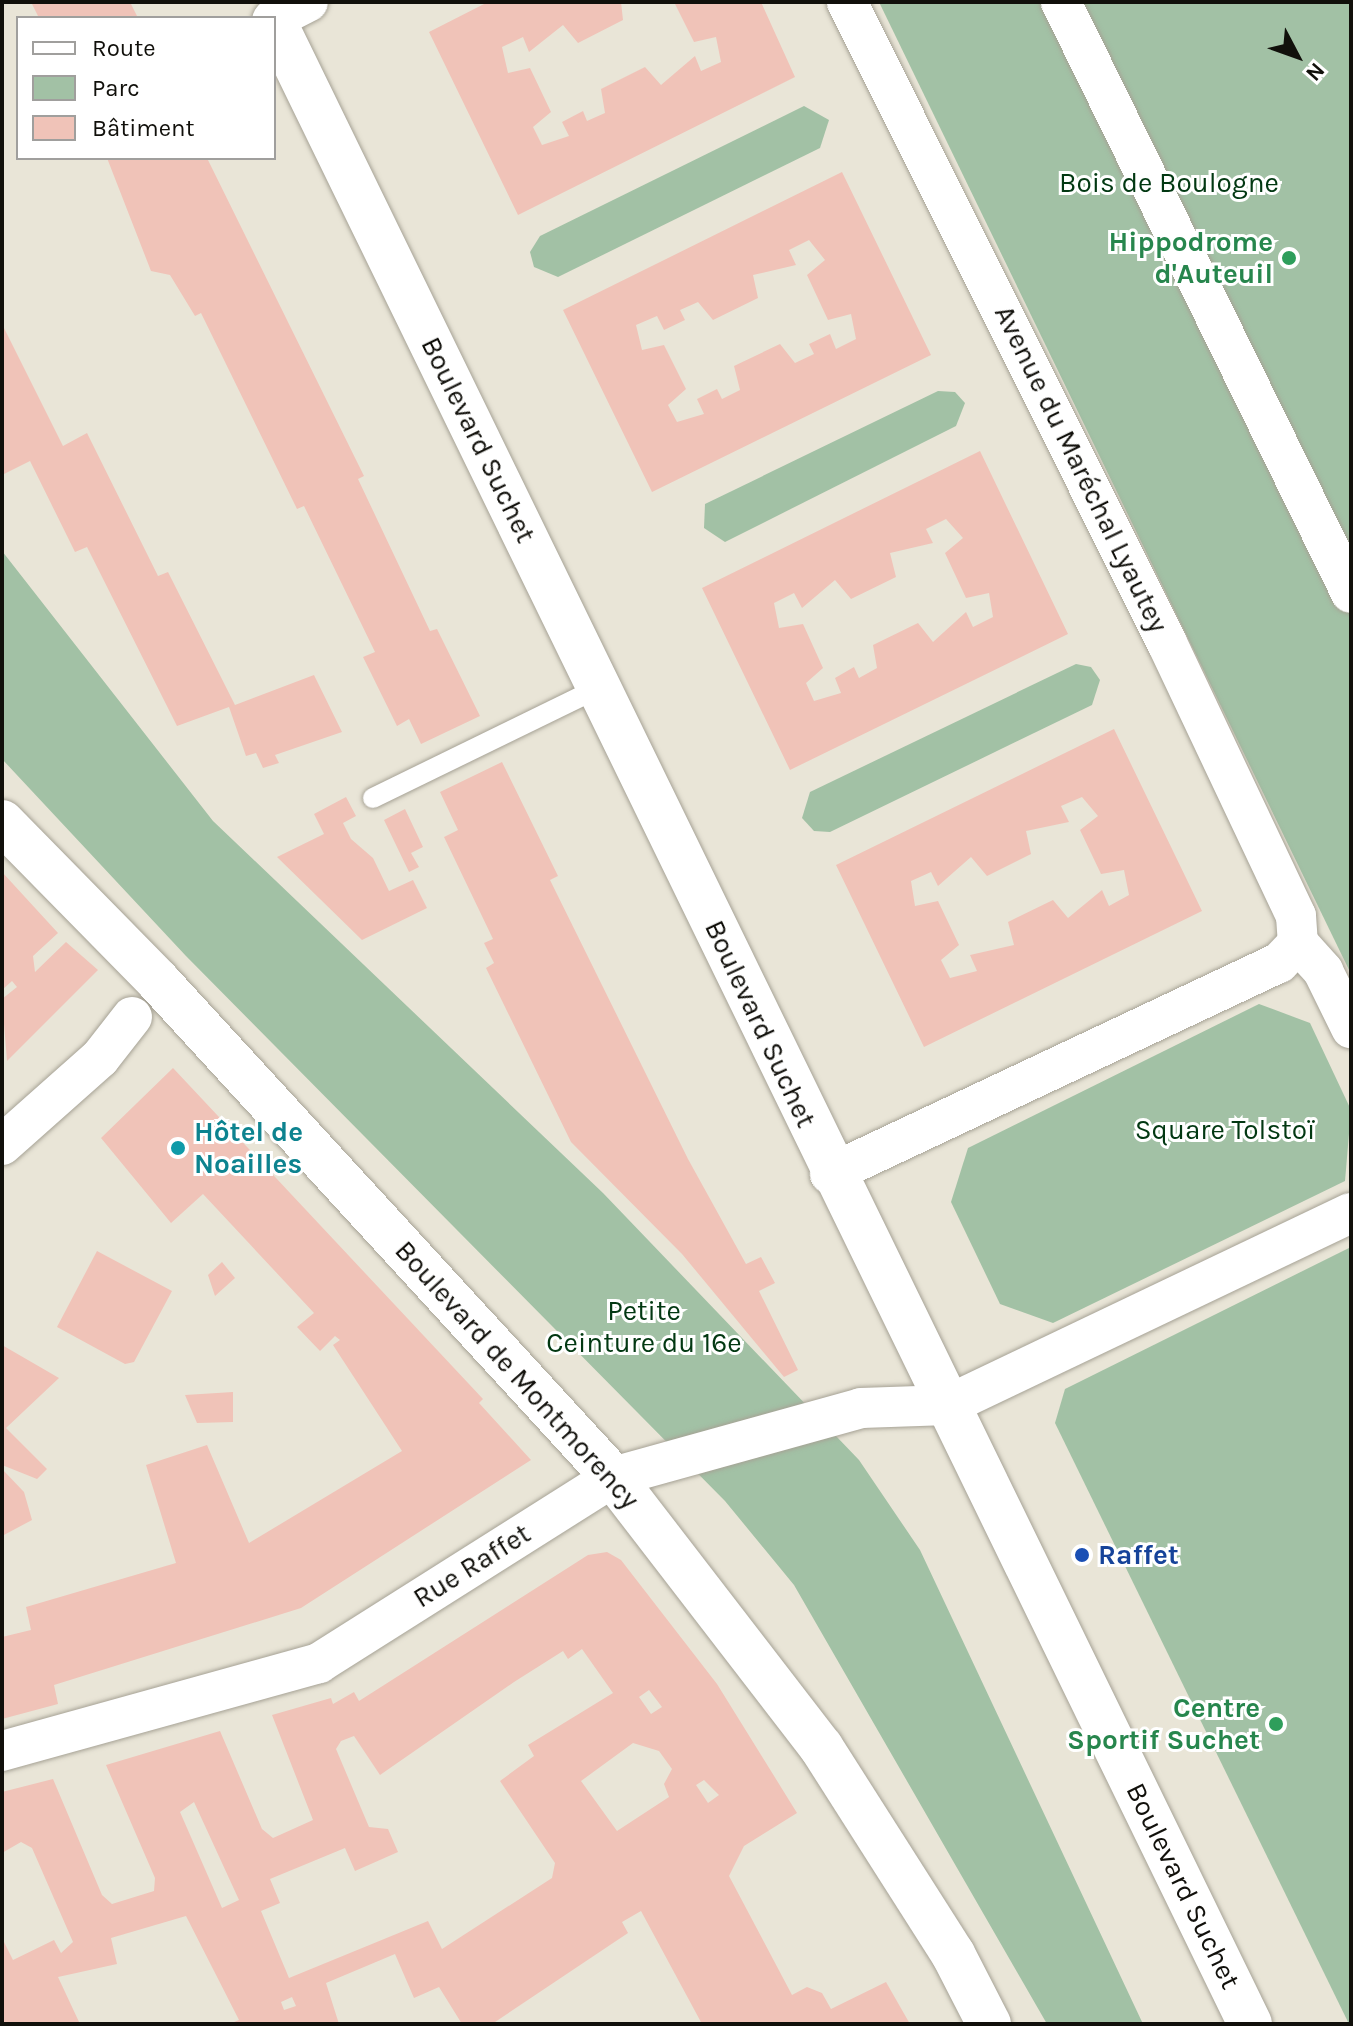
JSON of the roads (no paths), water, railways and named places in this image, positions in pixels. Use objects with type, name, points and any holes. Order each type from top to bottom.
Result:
[{"type":"main road","name":"Boulevard Suchet","points":[[276,25],[599,688],[830,1174],[948,1405],[1250,2024]]},
{"type":"main road","name":"Boulevard de Montmorency","points":[[2,822],[158,981],[613,1477],[821,1747],[953,1954],[989,2024]]},
{"type":"street","points":[[276,18],[308,2]]},
{"type":"street","name":"Avenue du Maréchal Lyautey","points":[[847,2],[1160,629],[1296,916],[1298,943]]},
{"type":"street","points":[[1061,2],[1351,593]]},
{"type":"street","points":[[830,1174],[1279,963],[1298,943],[1323,971],[1351,1028]]},
{"type":"street","points":[[2,1145],[100,1058],[132,1017]]},
{"type":"street","points":[[948,1405],[1351,1213]]},
{"type":"street","name":"Rue Raffet","points":[[2,1751],[319,1663],[613,1477],[861,1408],[948,1405]]},
{"type":"lane","points":[[373,798],[599,688]]},
{"type":"lane","points":[[132,1017],[158,981]]},
{"type":"place","name":"Hippodrome d'Auteuil","points":[[1289,258]]},
{"type":"place","name":"Hôtel de Noailles","points":[[178,1148]]},
{"type":"place","name":"Raffet","points":[[1082,1555]]},
{"type":"place","name":"Centre Sportif Suchet","points":[[1276,1724]]},
{"type":"park label","name":"Bois de Boulogne","points":[[1169,183]]},
{"type":"park label","name":"Square Tolstoï","points":[[1225,1130]]},
{"type":"park label","name":"Petite Ceinture du 16e","points":[[644,1327]]}]
